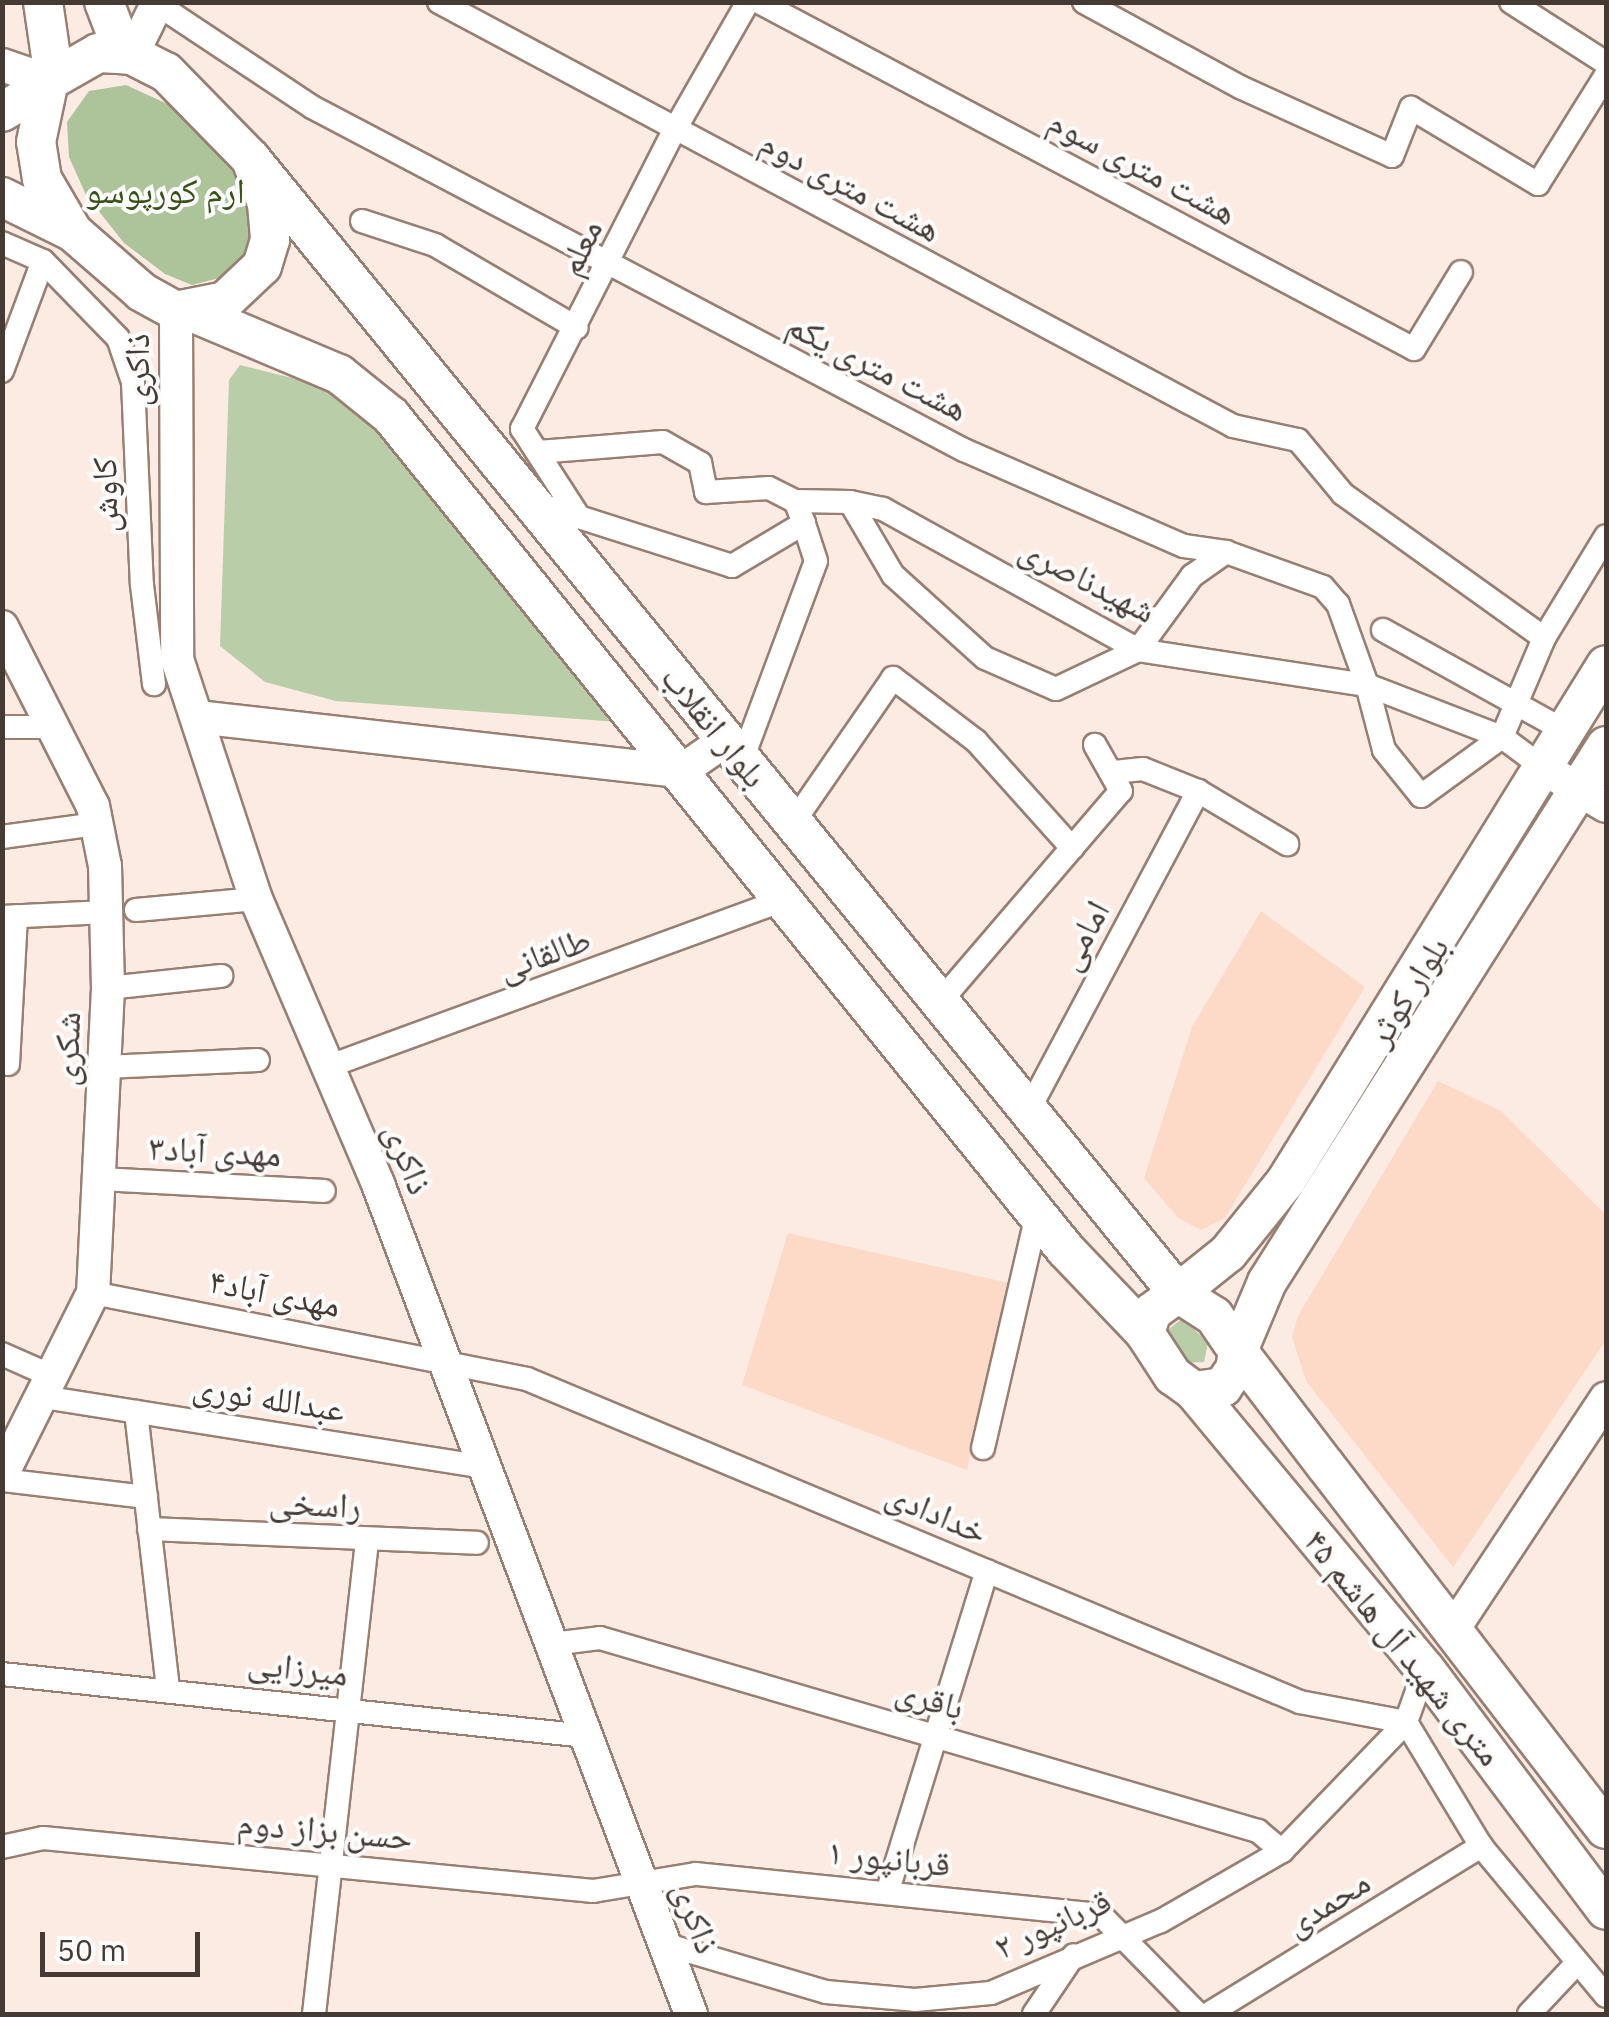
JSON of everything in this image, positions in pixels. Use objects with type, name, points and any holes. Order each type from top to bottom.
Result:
[{"type":"main road","points":[[43,2],[50,81],[36,142],[42,179],[73,232]]},
{"type":"main road","points":[[104,2],[128,54]]},
{"type":"main road","points":[[128,54],[158,3]]},
{"type":"main road","points":[[2,112],[98,53],[128,54],[166,72],[251,159],[267,204],[270,240],[262,266],[225,301],[183,311],[142,292],[73,232],[2,197]]},
{"type":"main road","points":[[2,65],[50,81]]},
{"type":"main road","name":"بلوار انقلاب","points":[[251,159],[1178,1293]]},
{"type":"main road","name":"بلوار انقلاب","points":[[183,311],[339,374],[391,416],[1065,1249],[1145,1333]]},
{"type":"main road","name":"ذاکری","points":[[183,311],[177,659],[256,899],[444,1359],[691,2014]]},
{"type":"main road","name":"شکری","points":[[2,627],[54,727],[97,824],[122,911],[108,988],[102,1178],[93,1293],[2,1478]]},
{"type":"main road","name":"بلوار کوثر","points":[[1178,1293],[1228,1253],[1342,1096],[1606,666]]},
{"type":"main road","points":[[196,717],[680,771],[734,750]]},
{"type":"main road","points":[[1565,732],[1604,756]]},
{"type":"main road","name":"بلوار کوثر","points":[[1238,1350],[1267,1282],[1374,1116],[1593,798],[1604,756]]},
{"type":"main road","points":[[1545,769],[1593,798]]},
{"type":"main road","points":[[1342,1096],[1374,1116]]},
{"type":"main road","points":[[1065,1249],[1088,1248],[1104,1234],[1110,1214]]},
{"type":"main road","points":[[1178,1293],[1214,1316],[1238,1350],[1224,1387],[1194,1390],[1173,1376],[1145,1333],[1152,1312],[1178,1293]]},
{"type":"main road","name":"۴۵ متری شهید آل هاشم","points":[[1238,1350],[1606,1829]]},
{"type":"main road","name":"۴۵ متری شهید آل هاشم","points":[[1194,1390],[1426,1668],[1606,1910]]},
{"type":"main road","points":[[1452,1631],[1606,1398]]},
{"type":"street","name":"هشت متری دوم","points":[[439,2],[674,131],[1233,426],[1298,440],[1343,494],[1544,638]]},
{"type":"street","name":"معلم","points":[[580,517],[522,430],[609,266],[674,131],[748,2]]},
{"type":"street","name":"هشت متری سوم","points":[[759,2],[1414,349],[1461,272]]},
{"type":"street","points":[[1084,2],[1240,87],[1392,156],[1411,108],[1538,184],[1606,75]]},
{"type":"street","points":[[1511,2],[1606,64]]},
{"type":"street","name":"هشت متری یکم","points":[[158,3],[312,107],[964,450],[1184,546],[1226,552],[1324,587],[1338,604],[1367,684],[1384,750],[1421,796],[1502,738]]},
{"type":"street","points":[[362,221],[435,245],[577,328]]},
{"type":"street","name":"کاوش","points":[[2,242],[43,261],[118,338],[133,382],[142,585],[154,684]]},
{"type":"street","points":[[2,371],[43,261]]},
{"type":"street","name":"شهید‌ناصری","points":[[538,452],[663,442],[700,463],[706,492],[769,488],[799,512],[850,502],[882,510],[1138,650],[1367,684]]},
{"type":"street","points":[[532,502],[732,566],[799,512],[816,560],[734,750]]},
{"type":"street","points":[[850,502],[893,575],[986,658],[1056,689],[1138,650],[1192,576],[1226,552]]},
{"type":"street","points":[[1502,738],[1544,638],[1606,536]]},
{"type":"street","points":[[1383,630],[1565,732]]},
{"type":"street","points":[[793,823],[893,678],[976,741],[1072,848]]},
{"type":"street","points":[[1367,684],[1502,738],[1545,769]]},
{"type":"street","points":[[2,727],[54,727]]},
{"type":"street","points":[[938,1003],[1120,791],[1114,772],[1095,745]]},
{"type":"street","points":[[1114,772],[1143,770],[1198,791],[1287,844]]},
{"type":"street","name":"امامی","points":[[1028,1113],[1198,791]]},
{"type":"street","points":[[2,837],[97,824]]},
{"type":"street","points":[[8,1064],[9,917],[256,899]]},
{"type":"street","name":"طالقانی","points":[[327,1068],[784,900]]},
{"type":"street","points":[[108,988],[221,976]]},
{"type":"street","points":[[106,1067],[258,1060]]},
{"type":"street","name":"مهدی آباد۳","points":[[102,1178],[324,1191]]},
{"type":"street","points":[[983,1448],[1038,1215]]},
{"type":"street","name":"مهدی آباد۴","points":[[93,1293],[444,1359]]},
{"type":"street","name":"عبدالله نوری","points":[[2,1354],[48,1387],[136,1412],[484,1467]]},
{"type":"street","name":"خدادادی","points":[[444,1359],[526,1379],[1300,1702],[1406,1722]]},
{"type":"street","points":[[136,1412],[168,1688]]},
{"type":"street","points":[[2,1478],[146,1497]]},
{"type":"street","name":"راسخی","points":[[150,1528],[367,1541],[477,1542]]},
{"type":"street","points":[[314,2014],[367,1541]]},
{"type":"street","points":[[888,1890],[987,1571]]},
{"type":"street","name":"باقری","points":[[552,1644],[600,1638],[1258,1831],[1282,1851]]},
{"type":"street","points":[[1426,1668],[1406,1722],[1480,1846],[1606,1996]]},
{"type":"street","name":"میرزایی","points":[[2,1674],[168,1688],[586,1736]]},
{"type":"street","name":"قربانپور ۲","points":[[664,1944],[826,1992],[915,2000],[990,1994],[1074,1954],[1161,1920],[1282,1851],[1406,1722]]},
{"type":"street","name":"حسن بزاز دوم","points":[[2,1847],[43,1838],[594,1891],[642,1883]]},
{"type":"street","name":"محمدی","points":[[1208,2014],[1480,1846]]},
{"type":"street","name":"قربانپور ۱","points":[[642,1883],[696,1874],[888,1890],[1102,1915],[1198,2014]]},
{"type":"street","points":[[1034,2014],[1074,1954]]},
{"type":"street","points":[[1529,2014],[1578,1962]]},
{"type":"shaded area","points":[[1261,911],[1365,987],[1225,1218],[1201,1230],[1178,1218],[1144,1178],[1192,1027]]},
{"type":"shaded area","points":[[1438,1081],[1501,1111],[1606,1215],[1606,1340],[1453,1567],[1306,1381],[1292,1337],[1298,1316]]},
{"type":"shaded area","points":[[788,1233],[1009,1283],[967,1470],[742,1385]]},
{"type":"green space","name":"ارم کورپوسو","points":[[126,85],[172,106],[235,174],[255,221],[251,251],[231,275],[192,285],[165,274],[124,243],[86,195],[69,157],[67,122],[89,91]]},
{"type":"green space","points":[[240,365],[320,385],[376,424],[618,722],[336,701],[265,682],[220,646],[229,380]]},
{"type":"green space","points":[[1183,1318],[1208,1343],[1204,1362],[1185,1363],[1165,1332]]}]
